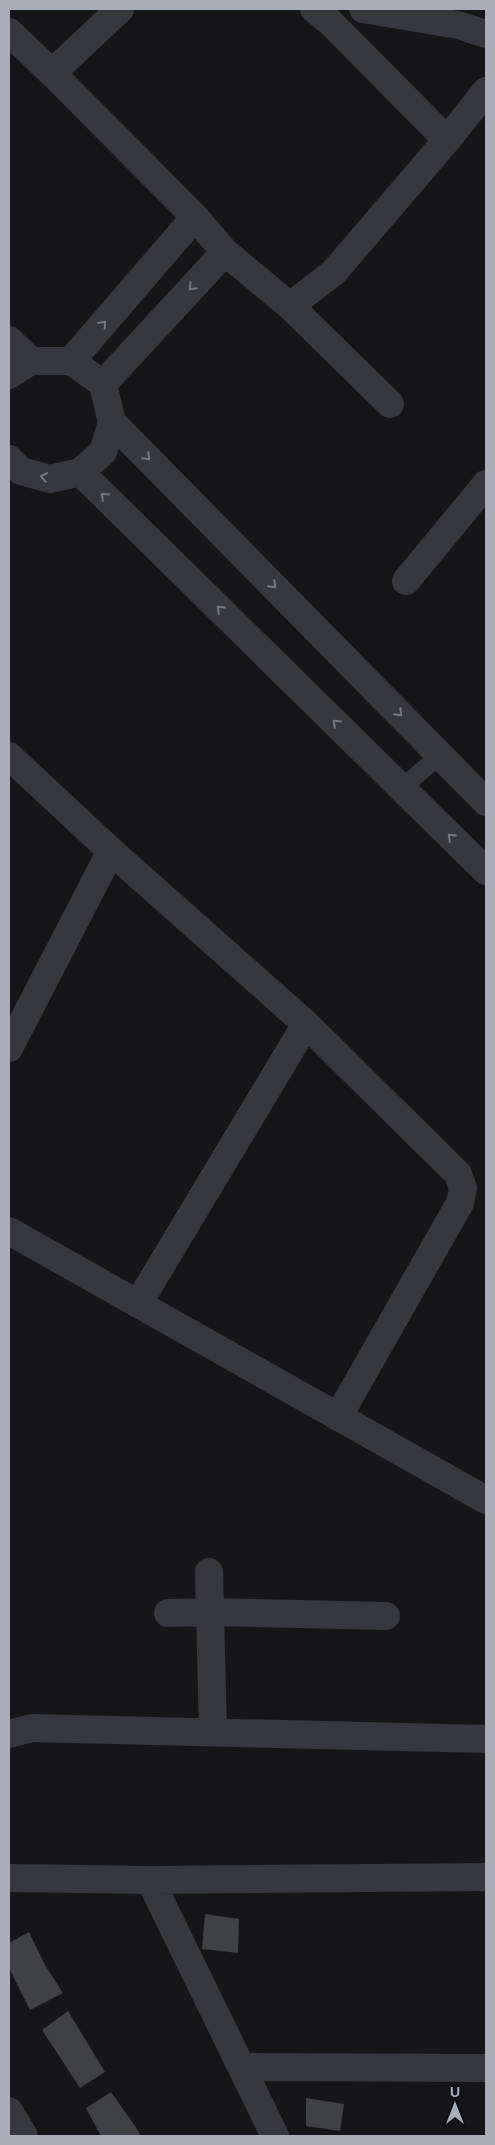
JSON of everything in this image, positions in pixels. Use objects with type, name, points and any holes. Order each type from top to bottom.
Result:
[{"type":"street","points":[[52,73],[120,9]]},
{"type":"street","points":[[314,9],[330,22],[447,140]]},
{"type":"street","points":[[363,9],[458,25],[486,34]]},
{"type":"street","points":[[9,32],[194,217],[225,252],[290,306],[390,404]]},
{"type":"street","points":[[290,306],[334,272],[486,92]]},
{"type":"street","points":[[9,340],[20,368],[71,360],[194,217]]},
{"type":"street","points":[[103,384],[225,252]]},
{"type":"street","points":[[9,461],[22,471],[50,479],[80,472],[103,452],[112,422],[103,384],[71,360]]},
{"type":"street","points":[[112,422],[486,802]]},
{"type":"street","points":[[80,472],[486,871]]},
{"type":"street","points":[[406,581],[486,484]]},
{"type":"street","points":[[9,756],[111,851],[306,1024],[458,1174],[463,1188],[460,1203],[338,1417]]},
{"type":"street","points":[[9,1048],[111,851]]},
{"type":"street","points":[[138,1304],[306,1024]]},
{"type":"street","points":[[9,1231],[486,1500]]},
{"type":"street","points":[[209,1572],[213,1732]]},
{"type":"street","points":[[168,1613],[210,1612],[386,1616]]},
{"type":"street","points":[[9,1734],[32,1728],[486,1739]]},
{"type":"street","points":[[9,1878],[150,1880],[486,1877]]},
{"type":"street","points":[[150,1880],[275,2136]]},
{"type":"street","points":[[242,2067],[486,2068]]},
{"type":"street","points":[[9,2111],[24,2136]]},
{"type":"lane","points":[[402,788],[440,756]]},
{"type":"building","points":[[205,1914],[239,1919],[238,1953],[202,1949]]},
{"type":"building","points":[[29,1932],[45,1965],[63,1993],[30,2010],[9,1968],[9,1943]]},
{"type":"building","points":[[68,2011],[105,2072],[80,2088],[42,2030]]},
{"type":"building","points":[[111,2092],[141,2136],[101,2136],[86,2108]]},
{"type":"building","points":[[306,2098],[344,2104],[340,2131],[306,2126]]}]
